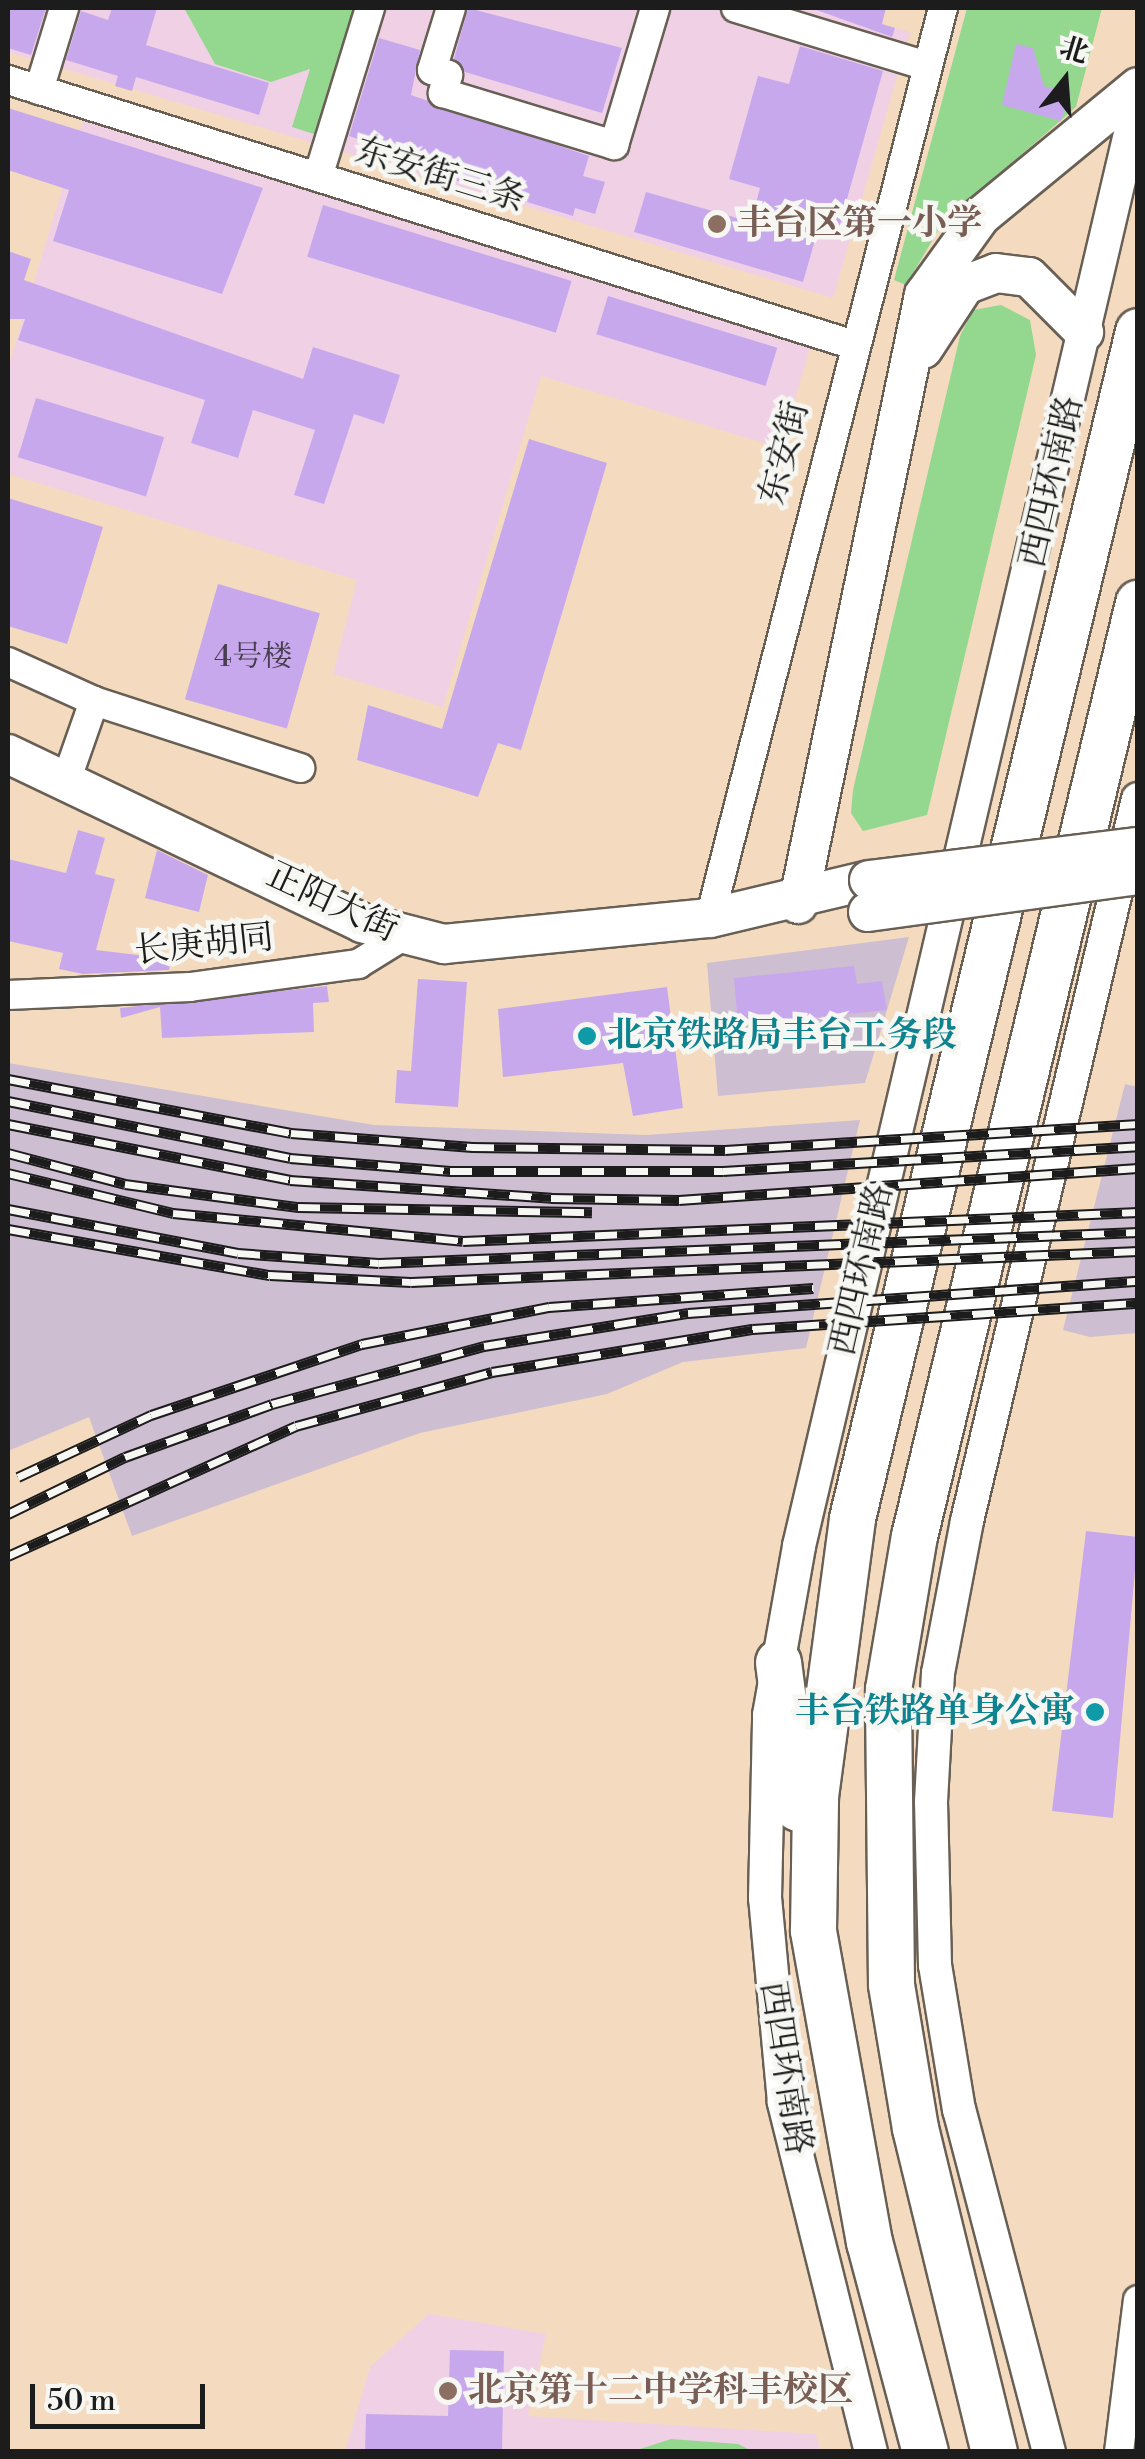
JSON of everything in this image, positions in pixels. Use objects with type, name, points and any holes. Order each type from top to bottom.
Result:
[{"type":"highway","name":"西四环南路","points":[[924,2452],[869,2242],[812,1930],[815,1796],[852,1518],[1138,331]]},
{"type":"highway","points":[[994,2452],[915,2128],[891,1984],[882,1824],[888,1689],[914,1536],[1138,604]]},
{"type":"highway","points":[[778,1662],[812,1930]]},
{"type":"highway","points":[[980,2385],[1016,2452]]},
{"type":"highway","points":[[912,2405],[913,2452]]},
{"type":"main road","points":[[798,904],[917,360],[924,295],[944,257],[1138,87]]},
{"type":"main road","points":[[917,360],[965,285],[996,274],[1030,277],[1084,332]]},
{"type":"main road","name":"正阳大街","points":[[8,754],[400,938],[444,944],[710,918],[869,896],[1138,875]]},
{"type":"main road","name":"正阳大街","points":[[869,896],[1138,847]]},
{"type":"street","points":[[39,90],[64,8]]},
{"type":"street","points":[[318,177],[370,8]]},
{"type":"street","points":[[451,8],[432,70],[448,76],[443,92],[614,144],[655,8]]},
{"type":"street","points":[[736,8],[927,66]]},
{"type":"street","name":"东安街","points":[[710,918],[851,344],[943,8]]},
{"type":"street","name":"东安街三条","points":[[8,80],[851,344]]},
{"type":"street","name":"西四环南路","points":[[871,2452],[784,2102],[772,2009],[764,1770],[778,1662],[1138,99]]},
{"type":"street","points":[[8,662],[94,701],[300,768]]},
{"type":"street","points":[[66,781],[94,701]]},
{"type":"street","points":[[1049,2452],[959,2110],[936,1964],[930,1802],[938,1674],[968,1521],[1138,799]]},
{"type":"street","name":"长庚胡同","points":[[8,995],[190,987],[358,964],[400,938]]},
{"type":"street","points":[[1119,2452],[1138,2300]]},
{"type":"shaded area","name":"丰台区第一小学","points":[[8,8],[886,8],[882,24],[910,32],[833,298],[8,52]]},
{"type":"shaded area","points":[[84,117],[810,348],[781,448],[541,376],[443,707],[333,674],[357,580],[8,474],[8,368]]},
{"type":"shaded area","points":[[909,937],[865,1083],[718,1096],[707,963]]},
{"type":"shaded area","points":[[8,1063],[374,1125],[646,1135],[860,1120],[806,1348],[683,1362],[607,1394],[420,1433],[132,1536],[89,1417],[8,1451]]},
{"type":"shaded area","points":[[1125,1084],[1138,1087],[1137,1333],[1090,1337],[1063,1330]]},
{"type":"shaded area","name":"北京第十二中学科丰校区","points":[[429,2314],[546,2334],[528,2416],[816,2434],[820,2451],[345,2452],[370,2367]]},
{"type":"green space","points":[[184,8],[361,8],[320,136],[292,127],[310,69],[271,82],[215,64]]},
{"type":"green space","points":[[967,8],[1102,8],[1076,107],[942,224],[906,285],[894,280]]},
{"type":"green space","points":[[1001,305],[1030,320],[1036,355],[927,815],[863,831],[851,813],[853,790],[960,336],[973,310]]},
{"type":"green space","points":[[671,2439],[738,2444],[752,2451],[634,2451]]},
{"type":"building","points":[[8,8],[46,8],[31,55],[8,48]]},
{"type":"building","points":[[112,8],[157,8],[146,45],[269,83],[259,115],[136,77],[132,91],[115,86],[118,76],[66,60],[81,11],[108,20]]},
{"type":"building","points":[[468,8],[622,48],[602,113],[465,72],[454,59]]},
{"type":"building","points":[[811,8],[886,8],[882,24],[895,28],[892,37]]},
{"type":"building","points":[[379,38],[420,50],[411,95],[589,156],[583,176],[605,182],[595,214],[575,208],[573,216],[358,151],[361,140],[349,136]]},
{"type":"building","points":[[1016,44],[1033,48],[1044,86],[1071,93],[1061,121],[1002,105]]},
{"type":"building","points":[[800,46],[883,71],[838,231],[819,226],[803,282],[634,232],[646,192],[751,222],[760,188],[729,179],[758,76],[789,84]]},
{"type":"building","points":[[8,108],[263,188],[222,294],[53,241],[69,190],[8,170]]},
{"type":"building","points":[[323,205],[572,281],[556,333],[307,257]]},
{"type":"building","points":[[8,251],[31,259],[24,280],[303,379],[313,347],[400,375],[384,424],[354,414],[324,504],[294,495],[315,430],[253,410],[238,458],[191,443],[205,400],[18,340],[25,319],[8,319]]},
{"type":"building","points":[[608,296],[777,348],[766,386],[596,334]]},
{"type":"building","points":[[36,398],[164,437],[146,496],[18,457]]},
{"type":"building","points":[[529,439],[607,463],[521,750],[498,743],[478,797],[357,760],[368,705],[442,729]]},
{"type":"building","points":[[8,498],[103,527],[67,644],[8,626]]},
{"type":"building","points":[[218,584],[320,613],[287,729],[185,699]]},
{"type":"building","points":[[78,830],[105,838],[95,874],[115,879],[96,950],[171,959],[169,970],[83,974],[59,969],[63,953],[8,941],[8,859],[66,873]]},
{"type":"building","points":[[157,850],[208,875],[199,912],[145,898]]},
{"type":"building","points":[[854,966],[857,984],[882,981],[887,1010],[738,1025],[734,978]]},
{"type":"building","points":[[418,979],[467,982],[458,1107],[395,1103],[397,1070],[411,1071]]},
{"type":"building","points":[[327,986],[329,1002],[313,1003],[314,1032],[162,1038],[160,1007],[121,1018],[120,1008]]},
{"type":"building","name":"北京铁路局丰台工务段","points":[[667,987],[683,1108],[633,1116],[623,1063],[503,1077],[498,1009]]},
{"type":"building","name":"丰台铁路单身公寓","points":[[1086,1531],[1138,1537],[1113,1818],[1052,1811]]},
{"type":"building","points":[[450,2350],[504,2351],[502,2452],[365,2452],[366,2414],[448,2416]]},
{"type":"railway","points":[[8,1079],[291,1133],[472,1147],[725,1150],[1138,1124]]},
{"type":"railway","points":[[8,1101],[290,1158],[450,1171],[723,1171],[1138,1146]]},
{"type":"railway","points":[[8,1124],[290,1180],[551,1198],[679,1200],[1138,1168]]},
{"type":"railway","points":[[8,1153],[125,1184],[298,1207],[592,1212]]},
{"type":"railway","points":[[8,1173],[173,1213],[463,1241],[1138,1212]]},
{"type":"railway","points":[[8,1209],[238,1253],[379,1263],[1138,1232]]},
{"type":"railway","points":[[8,1229],[270,1275],[411,1282],[1138,1251]]},
{"type":"railway","points":[[8,1514],[125,1457],[272,1404],[484,1346],[688,1313],[1138,1281]]},
{"type":"railway","points":[[18,1477],[151,1415],[362,1344],[549,1307],[813,1288]]},
{"type":"railway","points":[[8,1556],[296,1426],[492,1372],[753,1329],[1138,1303]]},
{"type":"place","name":"丰台区第一小学","points":[[717,224]]},
{"type":"place","name":"北京铁路局丰台工务段","points":[[587,1036]]},
{"type":"place","name":"丰台铁路单身公寓","points":[[1095,1712]]},
{"type":"place","name":"北京第十二中学科丰校区","points":[[448,2391]]}]
